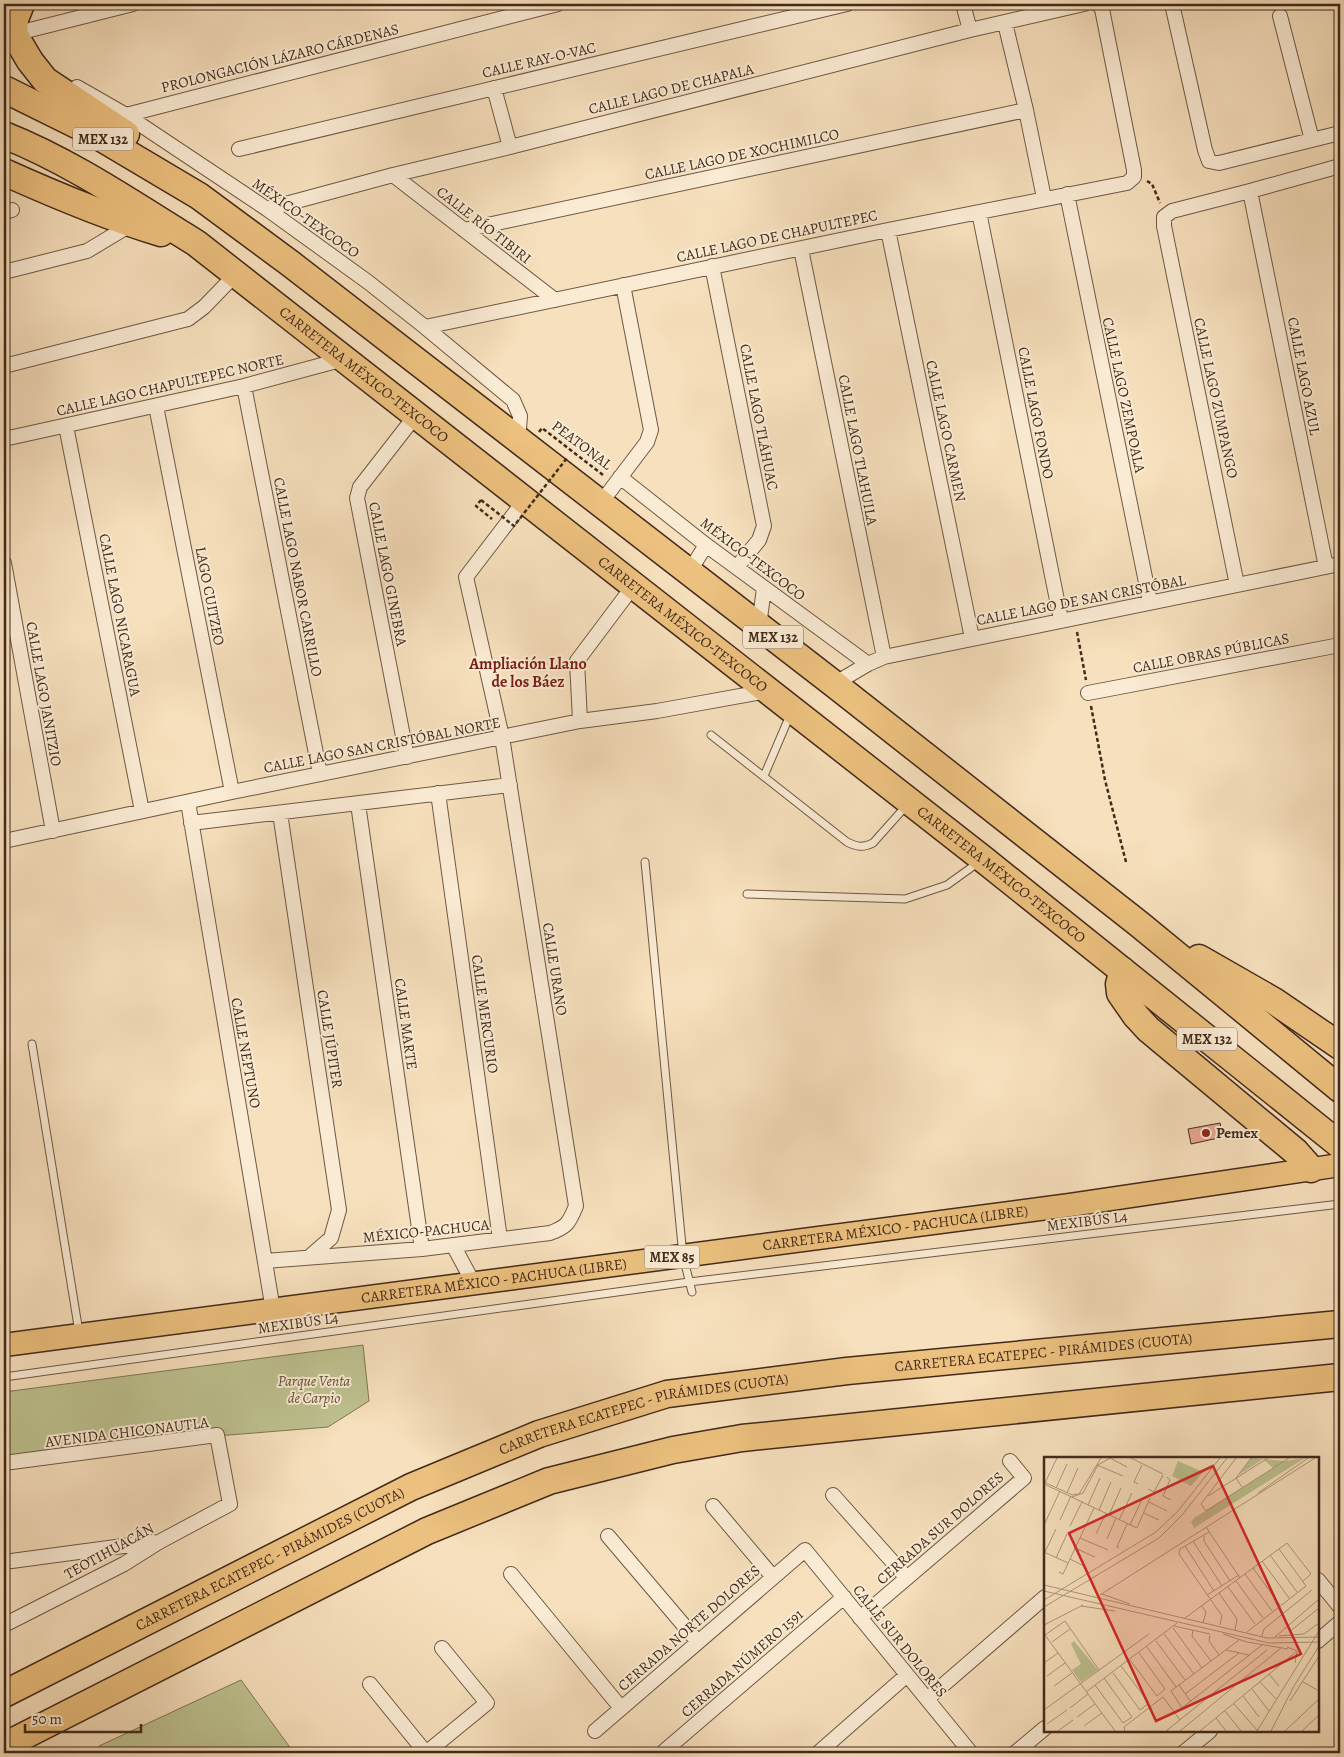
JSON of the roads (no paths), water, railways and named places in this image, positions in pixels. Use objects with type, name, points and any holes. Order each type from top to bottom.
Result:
[{"type":"highway","points":[[21,4],[15,19],[14,34],[44,80],[142,145],[198,196]]},
{"type":"highway","name":"MEX 132","points":[[4,89],[93,133],[198,196],[527,438],[612,488],[688,572],[1156,937],[1340,1089]]},
{"type":"highway","name":"CARRETERA MÉXICO-TEXCOCO","points":[[4,135],[95,181],[196,243],[910,801],[1340,1145]]},
{"type":"highway","points":[[4,172],[132,224],[196,243]]},
{"type":"highway","points":[[1156,937],[1234,977],[1274,1001],[1340,1046]]},
{"type":"highway","points":[[1123,971],[1119,984],[1120,993],[1136,1016],[1162,1041],[1296,1152],[1310,1169]]},
{"type":"highway","name":"CARRETERA ECATEPEC - PIRÁMIDES (CUOTA)","points":[[4,1694],[411,1487],[539,1434],[667,1394],[847,1371],[1340,1324]]},
{"type":"highway","points":[[4,1746],[427,1531],[549,1481],[673,1450],[742,1438],[1340,1376]]},
{"type":"main road","name":"CARRETERA MÉXICO - PACHUCA (LIBRE)","points":[[4,1345],[1060,1206],[1340,1165]]},
{"type":"street","points":[[14,34],[132,4]]},
{"type":"street","name":"PROLONGACIÓN LÁZARO CÁRDENAS","points":[[126,115],[558,4]]},
{"type":"street","name":"CALLE RAY-O-VAC","points":[[239,149],[847,4]]},
{"type":"street","points":[[963,4],[970,30]]},
{"type":"street","name":"CALLE LAGO DE CHAPALA","points":[[266,209],[393,175],[970,30],[1084,4]]},
{"type":"street","name":"CALLE LAGO DE CHAPULTEPEC","points":[[425,327],[712,266],[1044,198],[1127,183],[1134,177],[1134,170],[1102,9],[1098,4]]},
{"type":"street","points":[[1172,4],[1209,161],[1219,163],[1340,133]]},
{"type":"street","points":[[1280,16],[1312,140]]},
{"type":"street","points":[[1005,23],[1026,110],[1044,198]]},
{"type":"street","name":"MÉXICO-TEXCOCO","points":[[30,61],[126,115],[266,209],[368,282],[513,400],[527,438]]},
{"type":"street","points":[[494,88],[510,147]]},
{"type":"street","name":"CALLE LAGO DE XOCHIMILCO","points":[[464,230],[1026,110]]},
{"type":"street","points":[[1250,192],[1340,170]]},
{"type":"street","name":"CALLE RÍO TIBIRI","points":[[393,175],[555,300]]},
{"type":"street","name":"CALLE LAGO ZUMPANGO","points":[[1237,585],[1164,226],[1164,216],[1172,211],[1250,192]]},
{"type":"street","name":"CALLE LAGO AZUL","points":[[1250,192],[1326,567]]},
{"type":"street","name":"CALLE LAGO ZEMPOALA","points":[[1067,194],[1150,602]]},
{"type":"street","name":"CALLE LAGO FONDO","points":[[979,212],[1060,620]]},
{"type":"street","points":[[4,272],[87,251],[132,224]]},
{"type":"street","name":"CALLE LAGO CARMEN","points":[[888,230],[972,638]]},
{"type":"street","name":"CALLE LAGO TLAHUILA","points":[[801,248],[884,657]]},
{"type":"street","name":"CALLE LAGO TLÁHUAC","points":[[712,266],[764,526],[758,540],[737,567]]},
{"type":"street","points":[[4,366],[188,319],[204,307],[236,274]]},
{"type":"street","points":[[612,488],[647,442],[651,430],[623,285]]},
{"type":"street","name":"CALLE LAGO CHAPULTEPEC NORTE","points":[[4,439],[244,386],[344,359]]},
{"type":"street","name":"CALLE LAGO NABOR CARRILLO","points":[[244,386],[320,774]]},
{"type":"street","name":"LAGO CUITZEO","points":[[156,406],[232,792]]},
{"type":"street","name":"CALLE LAGO GINEBRA","points":[[407,757],[357,498],[360,487],[416,415]]},
{"type":"street","name":"CALLE LAGO NICARAGUA","points":[[66,426],[142,811]]},
{"type":"street","name":"MÉXICO-TEXCOCO","points":[[612,488],[706,545],[868,664]]},
{"type":"street","name":"CALLE URANO","points":[[524,501],[466,578],[502,737],[576,1206]]},
{"type":"street","points":[[688,572],[706,545]]},
{"type":"street","name":"CALLE LAGO JANITZIO","points":[[4,563],[53,831]]},
{"type":"street","name":"CALLE LAGO DE SAN CRISTÓBAL","points":[[834,684],[884,657],[1340,564]]},
{"type":"street","points":[[580,721],[577,661],[634,585]]},
{"type":"street","points":[[759,626],[764,588]]},
{"type":"street","name":"CALLE OBRAS PÚBLICAS","points":[[1088,693],[1340,645]]},
{"type":"street","name":"CALLE LAGO SAN CRISTÓBAL NORTE","points":[[4,841],[580,721],[657,711],[769,690]]},
{"type":"street","points":[[191,823],[510,786]]},
{"type":"street","name":"CALLE MERCURIO","points":[[438,793],[500,1239]]},
{"type":"street","name":"CALLE NEPTUNO","points":[[188,802],[273,1310]]},
{"type":"street","name":"CALLE MARTE","points":[[358,804],[422,1249]]},
{"type":"street","name":"CALLE JÚPITER","points":[[280,813],[340,1210],[331,1238],[308,1258]]},
{"type":"street","name":"MÉXICO-PACHUCA","points":[[265,1261],[422,1249],[550,1233],[563,1228],[571,1218],[576,1206]]},
{"type":"street","points":[[453,1245],[474,1284]]},
{"type":"street","name":"AVENIDA CHICONAUTLA","points":[[4,1463],[217,1435],[230,1504]]},
{"type":"street","name":"CERRADA SUR DOLORES","points":[[860,1618],[1024,1478],[1010,1461]]},
{"type":"street","points":[[833,1496],[906,1578]]},
{"type":"street","name":"TEOTIHUACÁN","points":[[4,1626],[124,1564],[159,1542],[230,1504]]},
{"type":"street","points":[[712,1506],[773,1577]]},
{"type":"street","points":[[608,1536],[698,1642]]},
{"type":"street","points":[[4,1562],[159,1542]]},
{"type":"street","name":"CERRADA NORTE DOLORES","points":[[594,1731],[805,1550]]},
{"type":"street","name":"CALLE SUR DOLORES","points":[[805,1550],[971,1753]]},
{"type":"street","points":[[511,1574],[621,1708]]},
{"type":"street","points":[[1319,1581],[1340,1607]]},
{"type":"street","name":"CERRADA NÚMERO 1591","points":[[662,1753],[844,1598]]},
{"type":"street","points":[[927,1699],[1044,1598]]},
{"type":"street","points":[[1319,1640],[1340,1622]]},
{"type":"street","points":[[370,1684],[426,1753],[487,1703],[442,1648]]},
{"type":"street","points":[[818,1753],[907,1675]]},
{"type":"street","points":[[1015,1753],[1044,1729]]},
{"type":"street","points":[[1182,1753],[1209,1732]]},
{"type":"lane","points":[[764,776],[792,709]]},
{"type":"lane","points":[[712,736],[847,842],[856,846],[866,846],[873,843],[910,801]]},
{"type":"lane","points":[[747,894],[905,899],[947,885],[983,859]]},
{"type":"lane","points":[[645,862],[683,1256],[692,1292]]},
{"type":"lane","points":[[32,1044],[80,1335]]},
{"type":"lane","name":"MEXIBÚS L4","points":[[4,1377],[690,1282],[1340,1204]]},
{"type":"place","name":"Pemex","points":[[1206,1133]]},
{"type":"district","name":"Ampliación Llano de los Báez","points":[[528,672]]},
{"type":"park label","name":"Parque Venta de Carpio","points":[[314,1390]]}]
